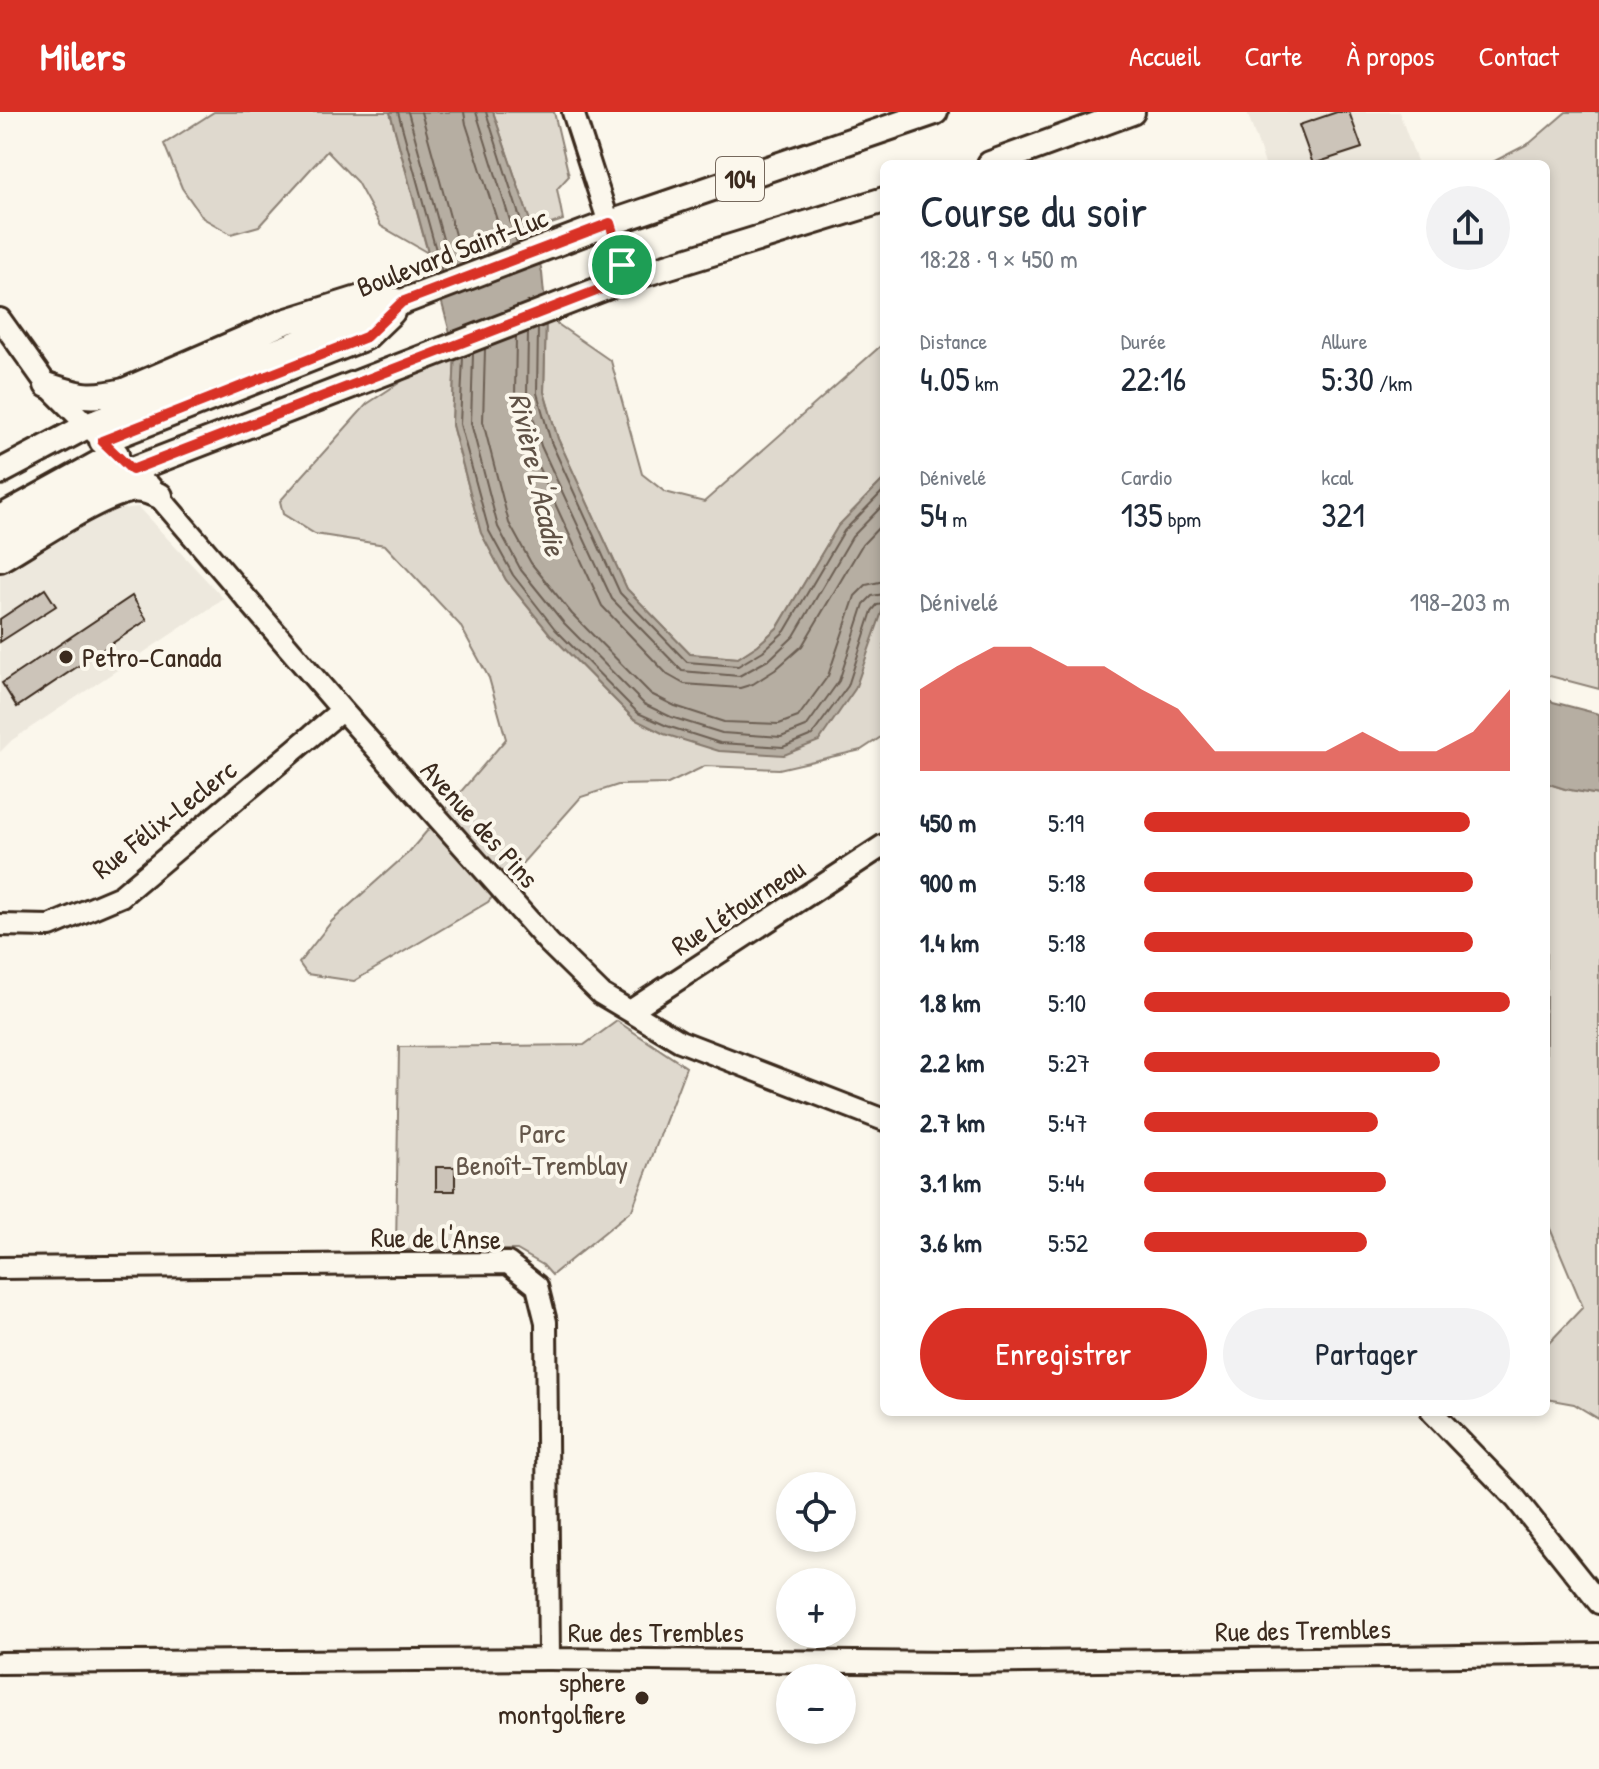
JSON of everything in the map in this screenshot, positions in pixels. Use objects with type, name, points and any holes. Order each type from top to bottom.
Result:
[{"type":"main road","name":"Boulevard Saint-Luc","points":[[402,302],[610,223],[935,112]]},
{"type":"main road","points":[[1001,160],[1132,112]]},
{"type":"main road","name":"104","points":[[0,472],[110,448],[425,357],[627,279],[880,201]]},
{"type":"main road","points":[[47,385],[82,397],[99,397],[124,391],[284,322],[361,298],[402,302]]},
{"type":"main road","points":[[0,518],[110,448],[366,337],[402,302]]},
{"type":"main road","name":"104","points":[[0,539],[85,492],[110,448]]},
{"type":"main road","points":[[0,559],[96,503],[129,490],[143,490],[160,496]]},
{"type":"street","points":[[573,112],[627,279]]},
{"type":"street","name":"Avenue des Pins","points":[[0,319],[47,385],[160,496],[342,710],[549,943],[601,994],[680,1041],[717,1058],[880,1119]]},
{"type":"street","name":"Rue Félix-Leclerc","points":[[0,925],[50,926],[121,896],[342,710]]},
{"type":"street","name":"Rue Létourneau","points":[[630,1011],[880,849]]},
{"type":"street","name":"Rue de l'Anse","points":[[0,1268],[508,1263],[537,1286],[546,1322],[549,1659]]},
{"type":"street","points":[[1436,1416],[1516,1499],[1599,1603]]},
{"type":"street","name":"Rue des Trembles","points":[[0,1663],[549,1659],[954,1663],[1599,1654]]},
{"type":"shaded area","points":[[1247,112],[1399,112],[1417,160],[1264,160]]},
{"type":"shaded area","points":[[138,507],[224,599],[12,740],[0,752],[0,571],[105,511]]},
{"type":"green space","points":[[214,112],[390,112],[428,253],[381,226],[357,182],[327,151],[259,226],[231,234],[203,218],[182,188],[164,144]]},
{"type":"green space","points":[[493,112],[554,112],[569,176],[557,189],[563,220],[533,230]]},
{"type":"green space","points":[[1566,112],[1599,112],[1599,689],[1550,676],[1550,160],[1497,160],[1530,143]]},
{"type":"green space","points":[[546,316],[611,361],[642,474],[665,492],[704,502],[880,347],[880,483],[838,526],[778,627],[758,645],[738,658],[690,654],[627,589],[558,439],[544,392]]},
{"type":"green space","points":[[455,351],[452,425],[481,533],[506,580],[550,634],[634,719],[880,613],[880,738],[861,750],[779,769],[705,766],[668,784],[618,785],[581,797],[488,902],[354,981],[307,974],[299,963],[332,921],[409,852],[506,739],[489,678],[460,625],[385,545],[315,534],[283,514],[280,501],[367,404],[434,360]]},
{"type":"green space","points":[[1550,784],[1599,795],[1599,1419],[1574,1404],[1550,1400],[1550,1342],[1583,1307],[1550,1229]]},
{"type":"green space","name":"Parc Benoît-Tremblay","points":[[617,1021],[686,1067],[632,1210],[552,1275],[543,1265],[517,1250],[396,1250],[399,1047],[584,1045]]},
{"type":"water","name":"Rivière L'Acadie","points":[[390,112],[493,112],[533,230],[542,273],[546,316],[544,392],[558,439],[627,589],[690,654],[738,658],[758,645],[778,627],[838,526],[880,483],[880,617],[855,689],[819,741],[784,755],[719,751],[664,734],[634,719],[550,634],[506,580],[481,533],[452,425],[455,351]]},
{"type":"water","points":[[1550,699],[1599,714],[1599,795],[1550,784]]},
{"type":"building","points":[[1337,112],[1349,112],[1362,148],[1325,160],[1312,160],[1299,125]]},
{"type":"building","name":"Petro-Canada","points":[[45,589],[56,606],[0,642],[0,619]]},
{"type":"building","points":[[132,596],[147,620],[17,707],[2,683]]},
{"type":"building","points":[[436,1167],[455,1167],[455,1191],[436,1191]]},
{"type":"place","name":"Petro-Canada","points":[[66,657]]},
{"type":"place","name":"sphere montgolfiere","points":[[642,1698]]},
{"type":"route","points":[[610,223],[622,265],[627,279],[132,470],[102,441],[366,337],[402,302],[610,223]]}]
